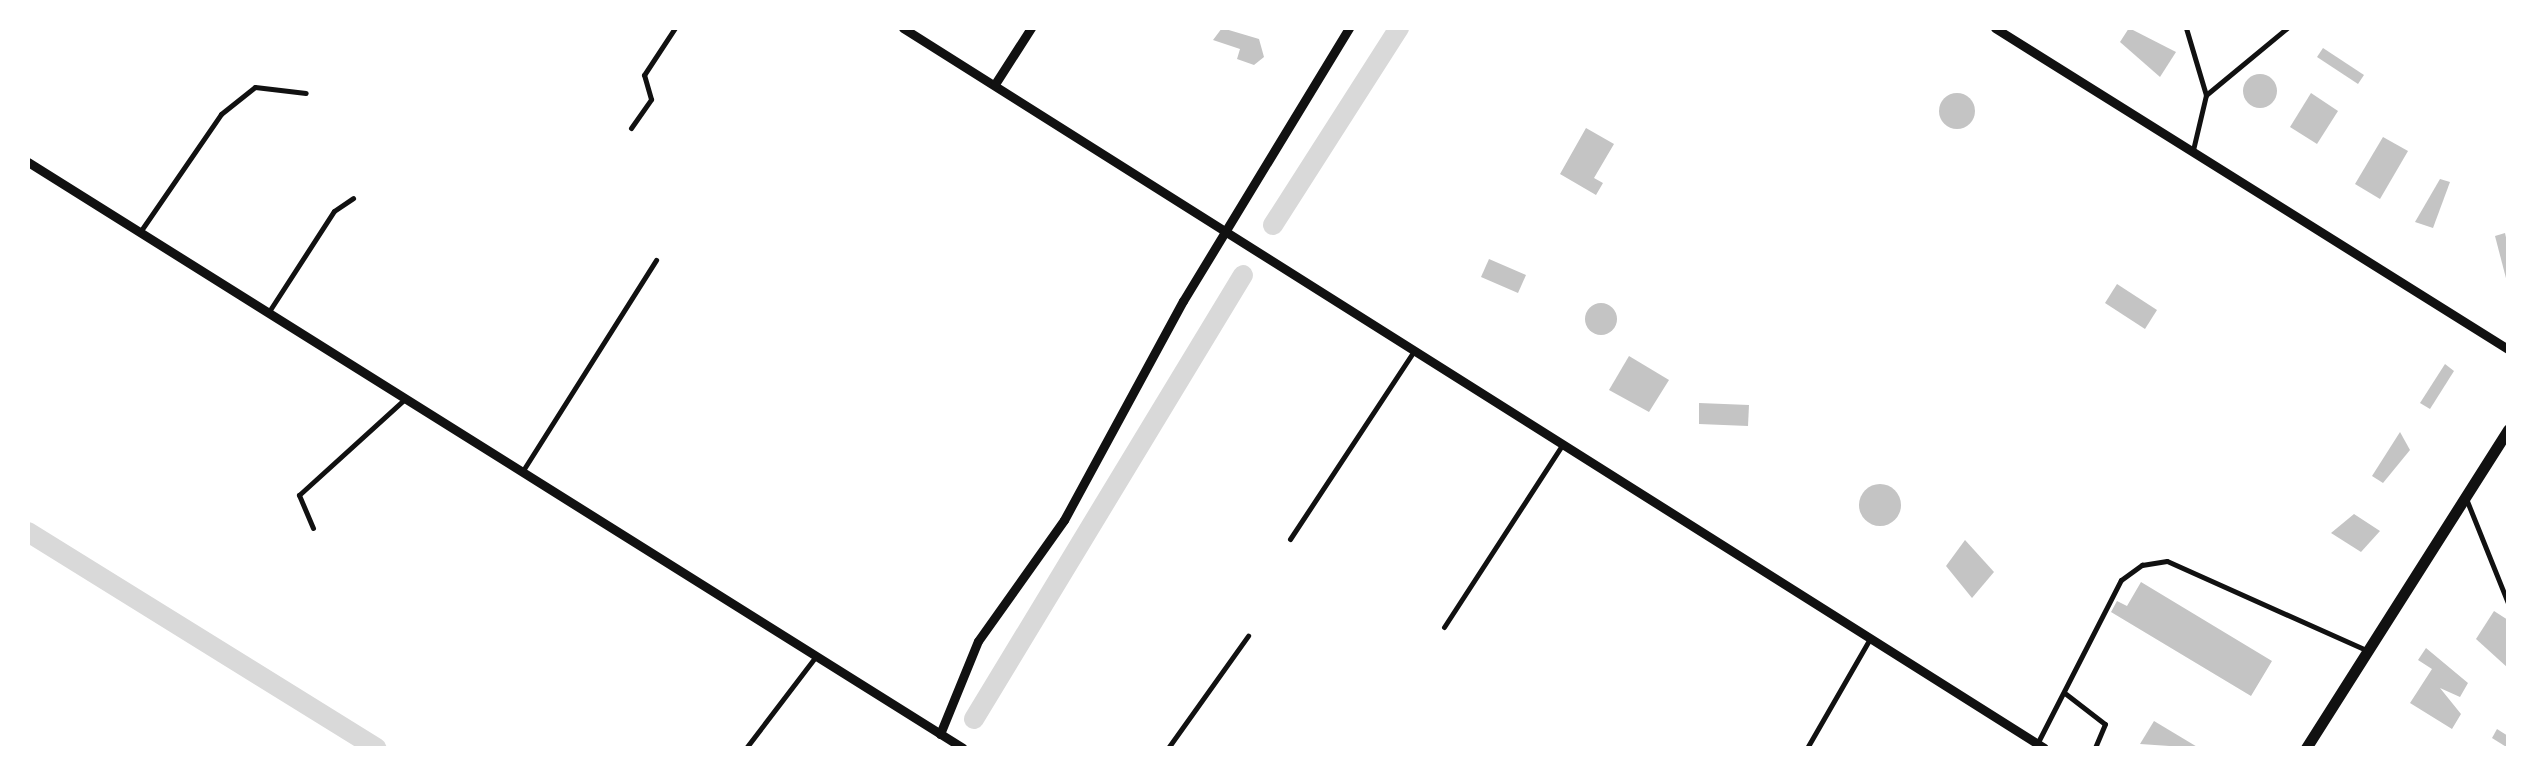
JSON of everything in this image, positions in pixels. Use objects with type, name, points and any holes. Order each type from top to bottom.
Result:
[{"type":"street","points":[[903,28],[1416,348],[2041,746]]},
{"type":"street","points":[[995,84],[1031,28]]},
{"type":"street","points":[[940,734],[971,654],[1064,520],[1225,229],[1350,28]]},
{"type":"street","points":[[1995,28],[2508,349]]},
{"type":"street","points":[[28,162],[963,748]]},
{"type":"street","points":[[2306,748],[2508,430]]},
{"type":"lane","points":[[631,128],[651,98],[644,76],[675,28]]},
{"type":"lane","points":[[2186,28],[2206,94],[2193,153]]},
{"type":"lane","points":[[2206,94],[2287,28]]},
{"type":"lane","points":[[140,232],[220,114],[255,86],[306,93]]},
{"type":"lane","points":[[268,313],[334,212],[353,198]]},
{"type":"lane","points":[[522,472],[656,260]]},
{"type":"lane","points":[[1290,539],[1416,348]]},
{"type":"lane","points":[[313,528],[298,495],[406,399]]},
{"type":"lane","points":[[1444,626],[1564,442]]},
{"type":"lane","points":[[2465,498],[2490,538],[2508,603]]},
{"type":"lane","points":[[2041,746],[2121,580],[2167,561],[2368,650]]},
{"type":"lane","points":[[1168,748],[1248,636]]},
{"type":"lane","points":[[1807,748],[1870,638]]},
{"type":"lane","points":[[746,748],[816,656]]},
{"type":"lane","points":[[2066,694],[2105,724],[2095,748]]},
{"type":"building","points":[[1222,28],[1259,39],[1264,57],[1254,65],[1237,59],[1240,49],[1213,40]]},
{"type":"building","points":[[2129,28],[2176,52],[2160,77],[2120,42]]},
{"type":"building","points":[[2323,48],[2364,75],[2358,84],[2317,57]]},
{"type":"building","points":[[2260,74],[2272,79],[2277,91],[2272,103],[2260,108],[2248,103],[2243,91],[2248,79]]},
{"type":"building","points":[[1957,93],[1970,98],[1975,111],[1970,124],[1957,129],[1944,124],[1939,111],[1944,98]]},
{"type":"building","points":[[2311,93],[2338,111],[2317,144],[2290,127]]},
{"type":"building","points":[[1586,128],[1614,144],[1594,178],[1603,183],[1596,195],[1560,174]]},
{"type":"building","points":[[2383,137],[2408,151],[2380,199],[2355,184]]},
{"type":"building","points":[[2440,179],[2450,182],[2433,228],[2415,222]]},
{"type":"building","points":[[2505,233],[2508,246],[2507,282],[2495,236]]},
{"type":"building","points":[[1489,259],[1526,275],[1518,293],[1481,277]]},
{"type":"building","points":[[2117,284],[2157,310],[2145,329],[2105,303]]},
{"type":"building","points":[[1601,303],[1613,307],[1617,319],[1613,331],[1601,335],[1589,331],[1585,319],[1589,307]]},
{"type":"building","points":[[1629,356],[1669,380],[1649,412],[1609,390]]},
{"type":"building","points":[[2445,364],[2454,371],[2430,409],[2420,403]]},
{"type":"building","points":[[1699,403],[1749,405],[1748,426],[1699,424]]},
{"type":"building","points":[[2400,432],[2410,450],[2383,483],[2372,476]]},
{"type":"building","points":[[1880,484],[1895,490],[1901,505],[1895,520],[1880,526],[1865,520],[1859,505],[1865,490]]},
{"type":"building","points":[[2354,514],[2380,531],[2361,552],[2331,533]]},
{"type":"building","points":[[1965,540],[1994,572],[1972,598],[1946,566]]},
{"type":"building","points":[[2141,582],[2272,661],[2251,696],[2111,612],[2117,601],[2127,606]]},
{"type":"building","points":[[2494,611],[2508,620],[2508,668],[2476,639]]},
{"type":"building","points":[[2426,648],[2468,683],[2460,697],[2440,688],[2461,714],[2452,729],[2410,703],[2432,669],[2418,660]]},
{"type":"building","points":[[2154,721],[2199,748],[2140,744]]},
{"type":"building","points":[[2497,729],[2508,736],[2508,748],[2492,738]]},
{"type":"waterway","points":[[1273,225],[1399,28]]},
{"type":"waterway","points":[[974,719],[1243,275]]},
{"type":"waterway","points":[[28,532],[377,748]]}]
